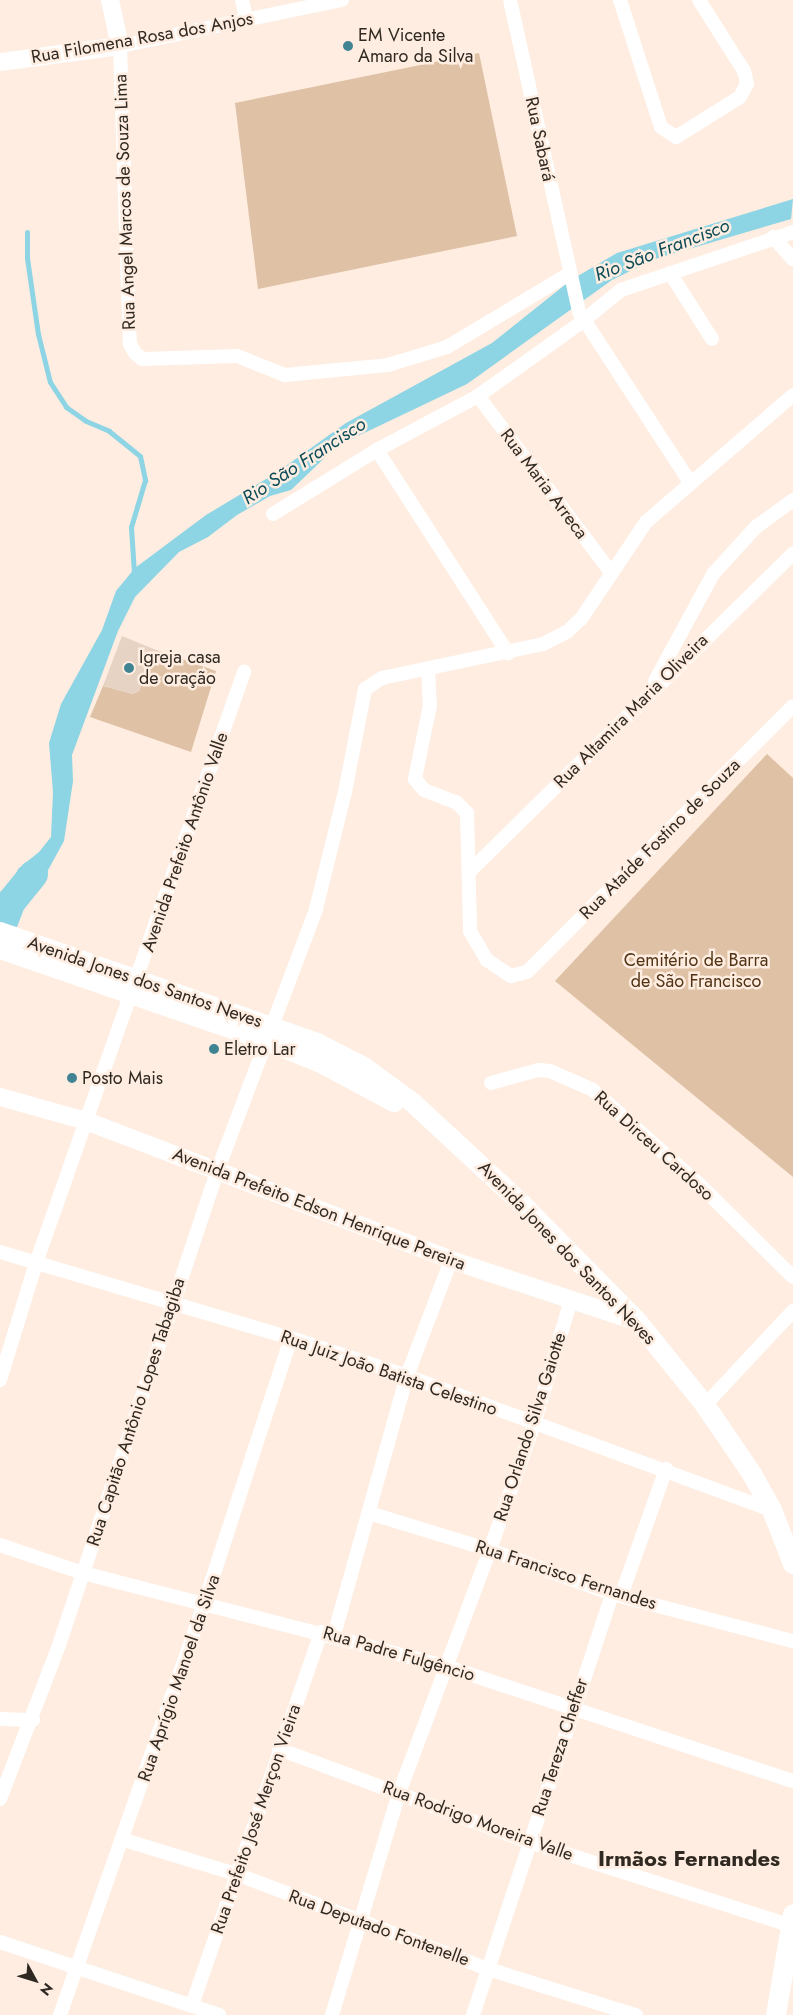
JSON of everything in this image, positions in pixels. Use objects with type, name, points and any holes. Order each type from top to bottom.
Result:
[{"type":"main road","name":"Avenida Jones dos Santos Neves","points":[[0,932],[13,948],[270,1033],[439,1128],[521,1203],[638,1322],[705,1405],[772,1510],[793,1564]]},
{"type":"main road","points":[[776,2015],[792,1922]]},
{"type":"street","name":"Rua Angel Marcos de Souza Lima","points":[[110,0],[120,46],[130,344],[142,358],[227,354],[285,375],[388,364],[447,347],[569,277]]},
{"type":"street","points":[[242,0],[246,19]]},
{"type":"street","name":"Rua Filomena Rosa dos Anjos","points":[[0,62],[120,46],[342,0]]},
{"type":"street","name":"Rua Sabará","points":[[510,0],[569,277]]},
{"type":"street","points":[[620,0],[661,127],[671,136],[682,135],[740,97],[747,84],[744,71],[699,0]]},
{"type":"street","points":[[273,514],[377,450],[478,396],[581,317],[621,290],[773,237],[793,232]]},
{"type":"street","points":[[773,237],[793,259]]},
{"type":"street","points":[[670,273],[712,339]]},
{"type":"street","points":[[569,277],[581,317],[690,482]]},
{"type":"street","name":"Rua Capitão Antônio Lopes Tabagiba","points":[[0,1799],[33,1720],[218,1169],[316,909],[345,792],[362,696],[376,680],[508,653],[543,644],[568,631],[581,619],[610,571],[646,522],[690,482],[793,395]]},
{"type":"street","name":"Rua Maria Arreca","points":[[478,396],[610,571]]},
{"type":"street","points":[[377,450],[508,653]]},
{"type":"street","points":[[648,693],[713,574],[756,527],[793,500]]},
{"type":"street","name":"Rua Altamira Maria Oliveira","points":[[470,871],[648,693],[793,554]]},
{"type":"street","points":[[428,669],[430,706],[415,779],[424,790],[456,802],[467,813],[470,871]]},
{"type":"street","name":"Avenida Prefeito Antônio Valle","points":[[0,1380],[36,1263],[244,672]]},
{"type":"street","name":"Rua Ataíde Fostino de Souza","points":[[470,871],[468,919],[473,940],[496,969],[511,976],[527,972],[793,706]]},
{"type":"street","name":"Rua Dirceu Cardoso","points":[[491,1082],[538,1070],[550,1071],[593,1090],[700,1185],[793,1277]]},
{"type":"street","name":"Avenida Prefeito Edson Henrique Pereira","points":[[0,1097],[86,1121],[218,1169],[451,1260],[638,1322]]},
{"type":"street","name":"Rua Juiz João Batista Celestino","points":[[0,1252],[291,1338],[407,1376],[534,1424],[666,1469],[772,1510]]},
{"type":"street","name":"Rua Prefeito José Merçon Vieira","points":[[192,2006],[239,1875],[279,1749],[327,1633],[369,1514],[407,1376],[451,1260]]},
{"type":"street","name":"Rua Orlando Silva Gaiotte","points":[[332,2015],[399,1793],[448,1667],[534,1424],[570,1300]]},
{"type":"street","points":[[705,1405],[793,1311]]},
{"type":"street","name":"Rua Aprígio Manoel da Silva","points":[[60,2015],[76,1966],[124,1840],[291,1338]]},
{"type":"street","name":"Rua Tereza Cheffer","points":[[473,2015],[572,1706],[666,1469]]},
{"type":"street","name":"Rua Francisco Fernandes","points":[[369,1514],[490,1550],[617,1595],[793,1641]]},
{"type":"street","name":"Rua Padre Fulgêncio","points":[[0,1545],[82,1573],[327,1633],[448,1667],[572,1706],[793,1781]]},
{"type":"street","points":[[0,1718],[33,1720]]},
{"type":"street","name":"Rua Rodrigo Moreira Valle","points":[[279,1749],[529,1842],[792,1922]]},
{"type":"street","name":"Rua Deputado Fontenelle","points":[[124,1840],[239,1875],[488,1969],[636,2015]]},
{"type":"street","points":[[0,1942],[219,2015]]},
{"type":"green space","points":[[479,53],[517,236],[258,289],[235,103]]},
{"type":"green space","points":[[156,650],[216,671],[191,752],[90,717],[103,686],[133,694],[139,691]]},
{"type":"green space","name":"Cemitério de Barra de São Francisco","points":[[767,754],[793,778],[793,1177],[555,981]]},
{"type":"water","points":[[793,199],[791,219],[655,259],[612,280],[467,384],[337,446],[291,490],[270,496],[237,515],[208,537],[179,552],[135,597],[118,631],[72,755],[73,781],[64,841],[47,872],[30,883],[20,909],[5,903],[18,869],[39,852],[51,837],[53,792],[49,743],[61,704],[102,630],[116,591],[135,568],[206,515],[276,473],[346,423],[492,343],[571,280],[617,253]]},
{"type":"building","name":"Igreja casa de oração","points":[[122,636],[156,650],[139,691],[133,694],[103,686]]},
{"type":"waterway","points":[[27,232],[27,258],[38,334],[50,382],[66,407],[86,421],[109,431],[140,456],[145,480],[131,527],[134,574]]},
{"type":"waterway","name":"Rio São Francisco","points":[[0,929],[11,901],[33,874]]},
{"type":"place","name":"EM Vicente Amaro da Silva","points":[[348,46]]},
{"type":"place","name":"Igreja casa de oração","points":[[129,668]]},
{"type":"place","name":"Eletro Lar","points":[[214,1049]]},
{"type":"place","name":"Posto Mais","points":[[72,1078]]},
{"type":"district","name":"Irmãos Fernandes","points":[[689,1859]]}]
